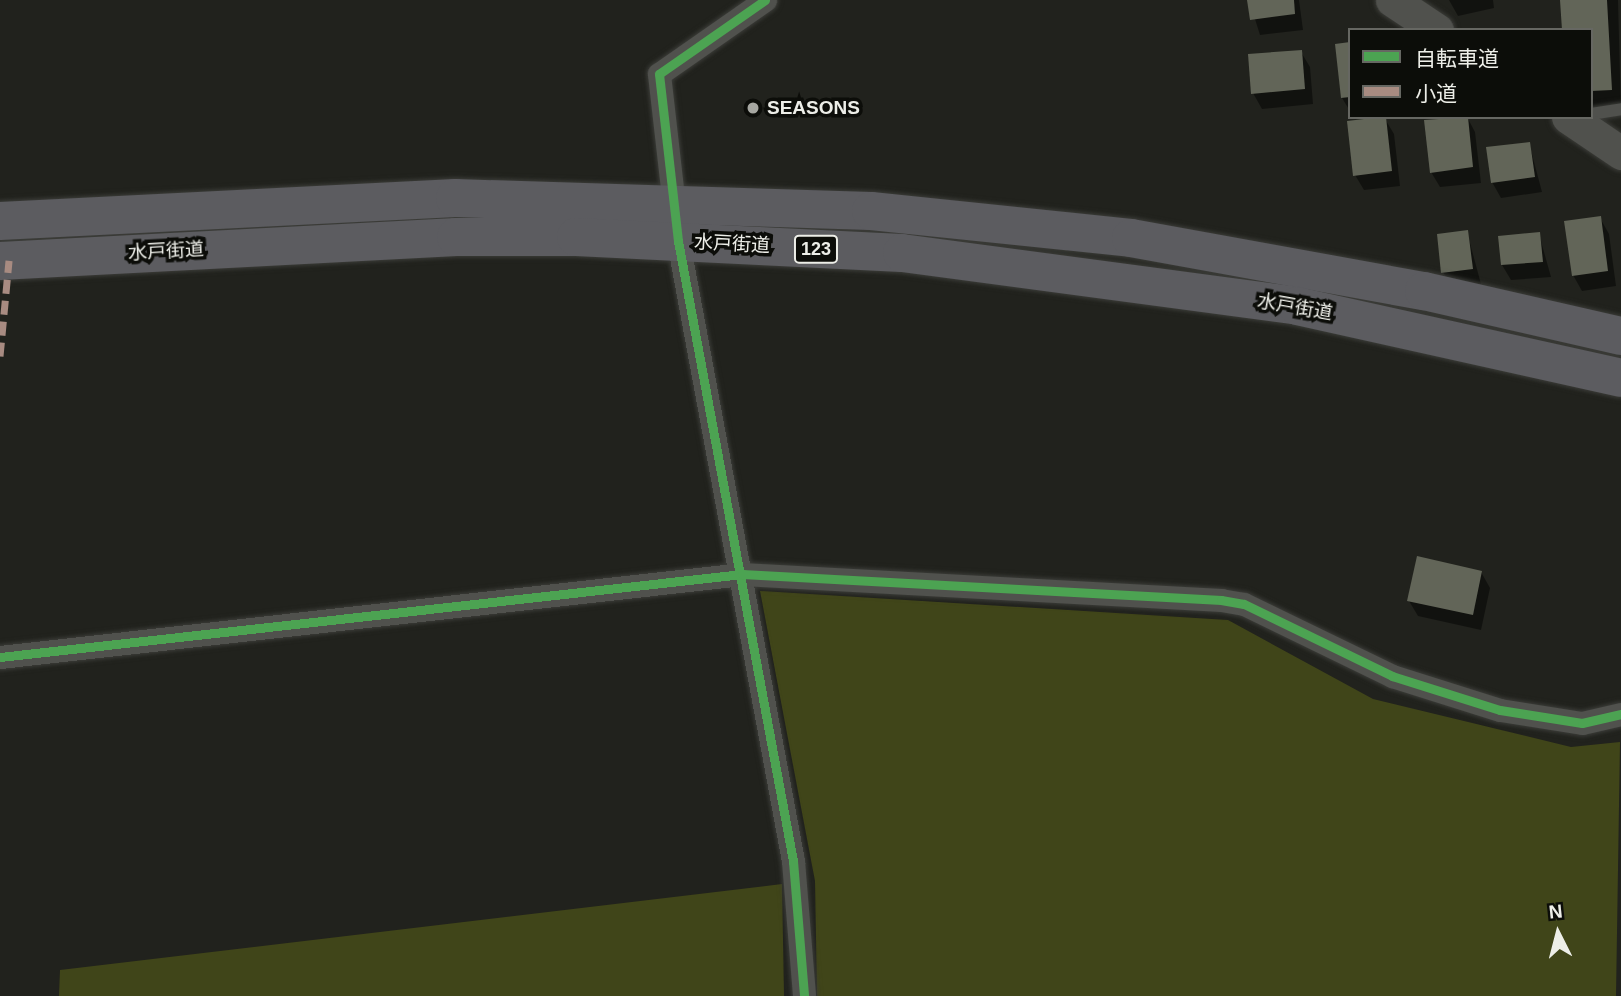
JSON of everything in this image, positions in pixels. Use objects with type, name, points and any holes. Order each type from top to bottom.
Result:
[{"type":"highway","name":"水戸街道","points":[[0,221],[455,198],[672,201],[871,211],[1131,238],[1424,291],[1621,336]]},
{"type":"highway","name":"水戸街道","points":[[0,261],[456,237],[678,241],[902,253],[1124,279],[1297,306],[1621,378]]},
{"type":"street","points":[[765,0],[659,74],[678,241],[793,860],[804,996]]},
{"type":"street","points":[[1392,0],[1434,28]]},
{"type":"street","points":[[1578,119],[1621,153]]},
{"type":"street","points":[[0,657],[742,574],[1221,600],[1244,604],[1392,676],[1500,710],[1582,723],[1621,715]]},
{"type":"lane","points":[[1593,114],[1621,109]]},
{"type":"green space","points":[[760,591],[1228,620],[1373,699],[1571,747],[1620,742],[1616,996],[817,996],[815,881]]},
{"type":"green space","points":[[782,884],[784,996],[59,996],[60,970]]},
{"type":"building","points":[[1247,0],[1294,0],[1295,14],[1250,20]]},
{"type":"building","points":[[1560,0],[1607,0],[1612,90],[1593,91],[1593,28],[1562,28]]},
{"type":"building","points":[[1348,42],[1348,97],[1341,98],[1335,44]]},
{"type":"building","points":[[1302,50],[1305,89],[1251,94],[1248,54]]},
{"type":"building","points":[[1386,119],[1392,171],[1353,176],[1347,121]]},
{"type":"building","points":[[1468,119],[1473,167],[1430,173],[1424,120]]},
{"type":"building","points":[[1530,142],[1535,177],[1491,183],[1486,147]]},
{"type":"building","points":[[1601,216],[1608,271],[1572,276],[1564,221]]},
{"type":"building","points":[[1468,230],[1473,269],[1441,273],[1437,234]]},
{"type":"building","points":[[1540,232],[1543,262],[1501,265],[1498,236]]},
{"type":"building","points":[[1417,556],[1482,571],[1473,615],[1407,601]]},
{"type":"marked path","points":[[0,356],[9,260]]},
{"type":"cycle path","points":[[765,0],[659,74],[678,241],[793,861],[804,996]]},
{"type":"cycle path","points":[[0,657],[742,574],[1221,600],[1244,604],[1392,676],[1500,710],[1582,723],[1621,714]]},
{"type":"place","name":"SEASONS","points":[[753,108]]}]
